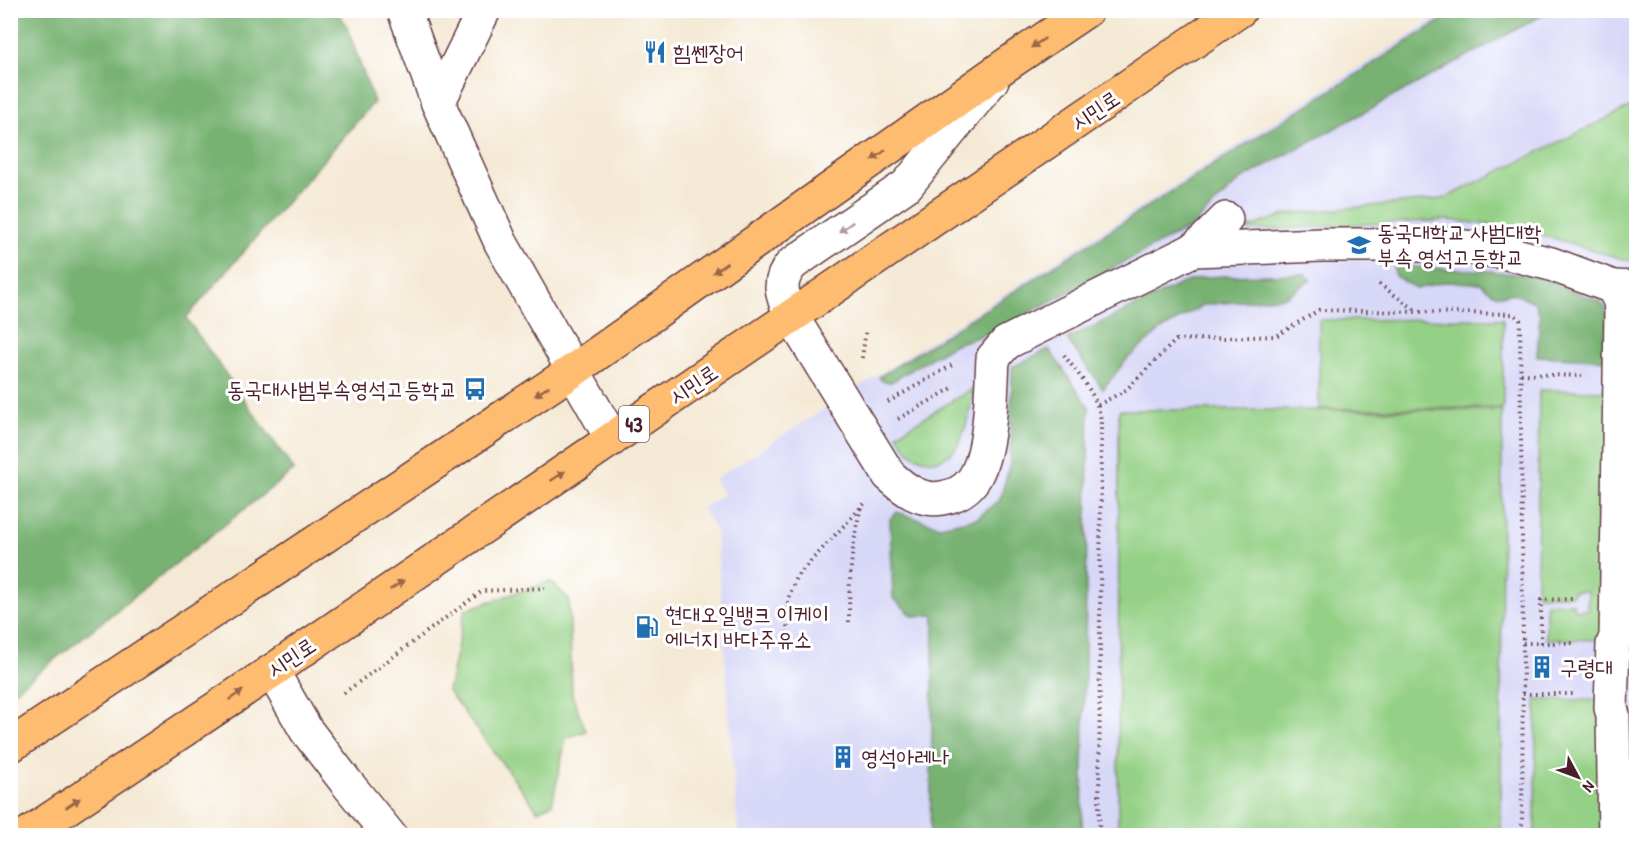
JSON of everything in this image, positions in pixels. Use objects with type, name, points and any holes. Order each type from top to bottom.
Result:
[{"type":"main road","points":[[10,746],[574,370],[1087,10]]},
{"type":"main road","name":"시민로","points":[[25,836],[272,671],[1240,10]]},
{"type":"street","points":[[404,10],[438,103],[501,243],[612,439]]},
{"type":"street","points":[[438,103],[484,10]]},
{"type":"street","points":[[1003,67],[907,185],[792,264],[782,281],[783,296],[792,317],[889,475],[900,485],[921,498],[936,500],[952,496],[964,489],[972,482],[979,470],[984,450],[993,358],[998,350],[1006,343],[1193,250],[1226,219]]},
{"type":"street","points":[[1193,250],[1322,245],[1446,245],[1499,251],[1625,287],[1620,301],[1616,637],[1613,644],[1611,708],[1615,836]]},
{"type":"street","points":[[272,671],[306,730],[390,836]]},
{"type":"path","points":[[1372,279],[1418,311]]},
{"type":"path","points":[[1098,405],[1126,390],[1176,340],[1276,336],[1319,309],[1514,314],[1520,320],[1522,836]]},
{"type":"path","points":[[1063,354],[1098,405],[1101,422],[1099,836]]},
{"type":"path","points":[[884,405],[959,361]]},
{"type":"path","points":[[1521,374],[1586,376]]},
{"type":"path","points":[[894,422],[960,383]]},
{"type":"path","points":[[787,645],[788,600],[796,577],[889,475]]},
{"type":"path","points":[[849,622],[850,565],[861,507]]},
{"type":"path","points":[[344,693],[482,591],[545,588]]},
{"type":"path","points":[[1541,643],[1541,600],[1573,599]]},
{"type":"path","points":[[1523,643],[1584,643]]},
{"type":"path","points":[[1522,694],[1579,694]]},
{"type":"shaded area","name":"동국대학교 사범대학 부속 영석고등학교","points":[[1447,11],[1636,11],[1636,835],[738,835],[716,531],[702,508],[724,495],[715,479]]},
{"type":"green space","points":[[11,10],[338,11],[347,27],[374,102],[186,318],[294,470],[11,694]]},
{"type":"green space","points":[[1456,11],[1550,11],[1240,180],[1192,226],[995,331],[953,345],[891,382],[882,381],[879,377]]},
{"type":"green space","points":[[1636,104],[1636,260],[1626,260],[1519,228],[1448,220],[1240,231],[1287,214],[1443,199]]},
{"type":"green space","points":[[1394,266],[1492,271],[1542,278],[1600,302],[1606,308],[1610,360],[1537,356],[1540,315],[1535,302],[1512,293],[1495,294],[1481,283],[1443,282],[1417,289],[1395,276]]},
{"type":"green space","points":[[1305,274],[1311,280],[1285,297],[1203,305],[1161,330],[1127,359],[1103,389],[1067,339],[1183,283],[1201,278]]},
{"type":"green space","points":[[1503,319],[1503,408],[1319,409],[1319,320]]},
{"type":"green space","points":[[1049,349],[1089,407],[1082,835],[930,835],[934,615],[913,616],[893,598],[890,519],[897,512],[940,526],[977,518],[1000,500],[1010,464],[1012,367]]},
{"type":"green space","points":[[975,387],[962,436],[957,447],[949,455],[939,460],[927,460],[909,451],[897,434]]},
{"type":"green space","points":[[1539,390],[1611,391],[1609,640],[1546,639],[1546,603],[1573,603],[1574,610],[1587,610],[1588,591],[1573,591],[1573,595],[1537,595]]},
{"type":"green space","points":[[1119,410],[1502,410],[1501,835],[1118,835]]},
{"type":"green space","points":[[550,581],[569,599],[572,695],[586,731],[566,738],[552,804],[538,811],[448,691],[465,610]]},
{"type":"green space","points":[[1536,700],[1602,700],[1601,835],[1535,836]]},
{"type":"place","name":"힘쎈장어","points":[[655,52]]},
{"type":"place","name":"동국대학교 사범대학 부속 영석고등학교","points":[[1359,245]]},
{"type":"place","name":"동국대사범부속영석고등학교","points":[[475,389]]},
{"type":"place","name":"현대오일뱅크 이케이 에너지 바다주유소","points":[[647,627]]},
{"type":"place","name":"구령대","points":[[1542,667]]},
{"type":"place","name":"영석아레나","points":[[843,757]]}]
